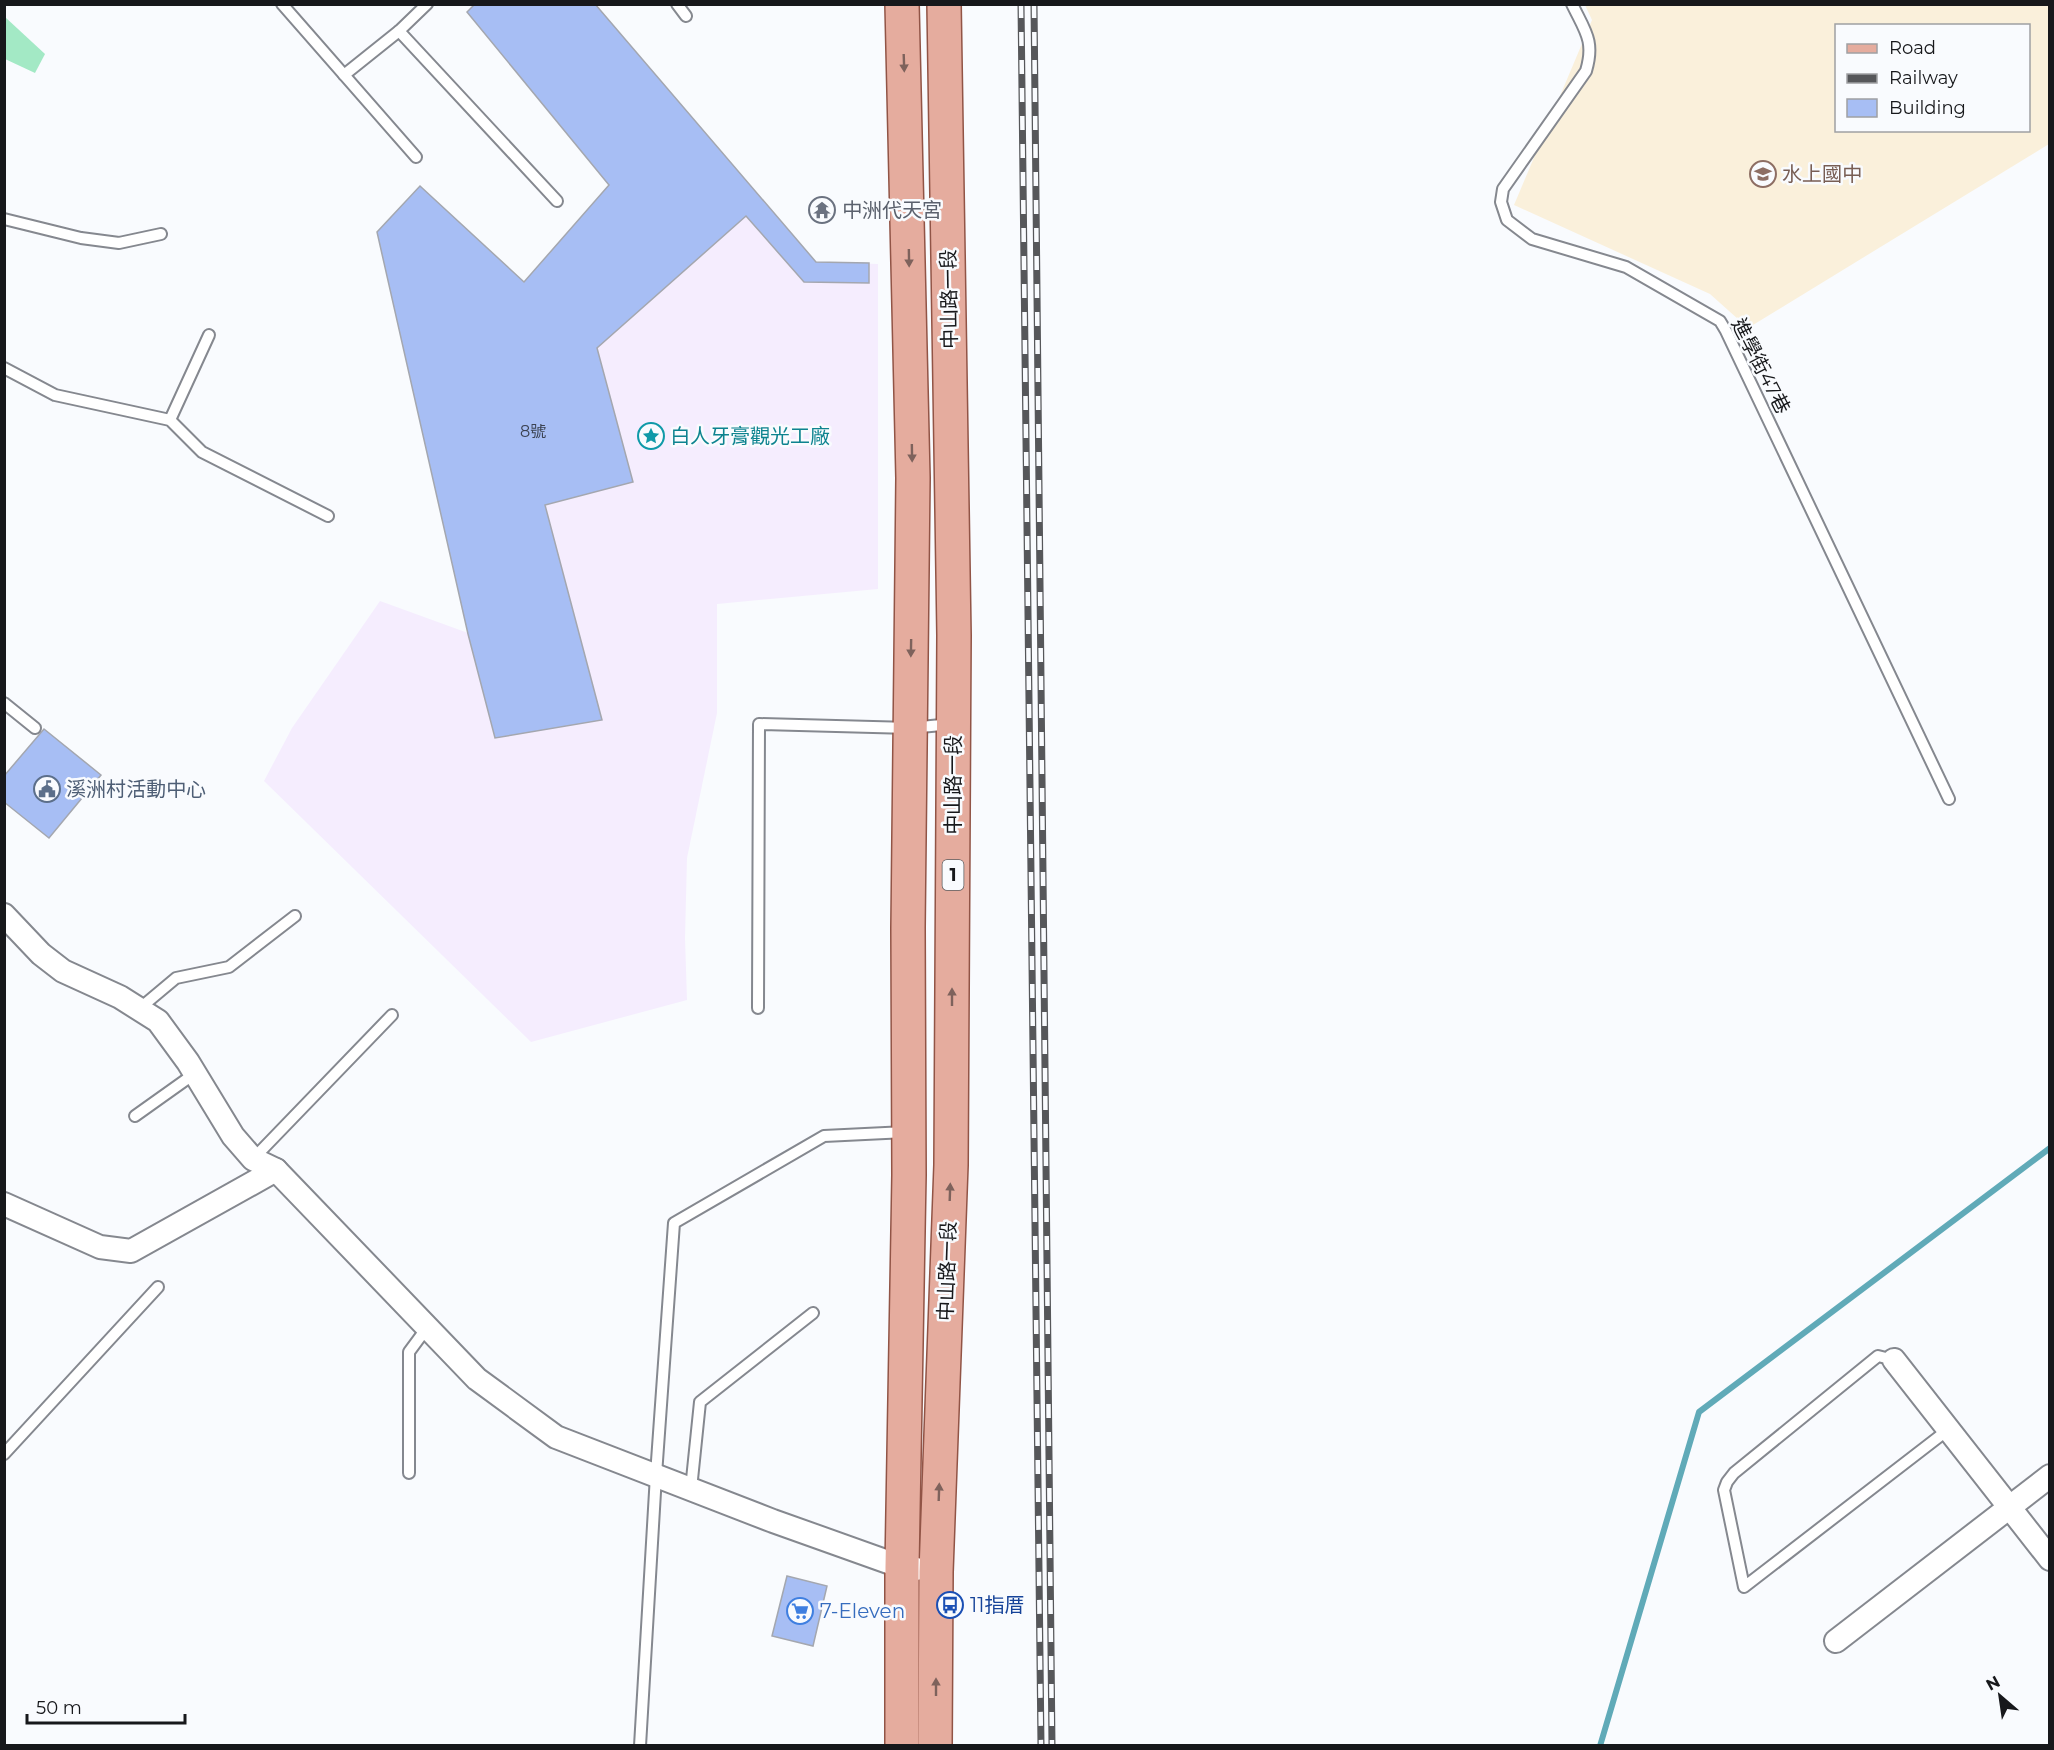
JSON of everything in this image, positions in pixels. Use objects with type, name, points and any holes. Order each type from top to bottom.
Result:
[{"type":"main road","name":"中山路一段","points":[[902,4],[913,478],[902,1746]]},
{"type":"main road","name":"中山路一段","points":[[935,1746],[936,1572],[951,1165],[954,724],[944,4]]},
{"type":"street","points":[[4,915],[41,954],[63,971],[120,997],[158,1021],[188,1062],[233,1136],[253,1159],[276,1170],[426,1329],[477,1379],[556,1437],[902,1567],[936,1572]]},
{"type":"street","points":[[4,1204],[100,1247],[131,1251],[276,1170]]},
{"type":"street","points":[[1893,1360],[2010,1506],[2049,1559]]},
{"type":"street","points":[[1836,1641],[2049,1476]]},
{"type":"lane","points":[[282,4],[416,157]]},
{"type":"lane","points":[[344,75],[399,31],[427,4]]},
{"type":"lane","points":[[678,4],[686,16]]},
{"type":"lane","name":"進學街47巷","points":[[1572,4],[1591,44],[1591,56],[1586,71],[1503,189],[1501,202],[1507,220],[1532,239],[1626,267],[1720,321],[1948,799]]},
{"type":"lane","points":[[399,31],[558,201]]},
{"type":"lane","points":[[4,219],[81,238],[119,243],[161,234]]},
{"type":"lane","points":[[170,420],[209,335]]},
{"type":"lane","points":[[4,368],[55,395],[170,420],[202,452],[328,516]]},
{"type":"lane","points":[[4,703],[35,728]]},
{"type":"lane","points":[[758,1008],[759,724],[910,728],[954,724]]},
{"type":"lane","points":[[140,1009],[176,978],[229,967],[295,916]]},
{"type":"lane","points":[[253,1159],[392,1015]]},
{"type":"lane","points":[[135,1116],[194,1074]]},
{"type":"lane","points":[[640,1746],[674,1223],[824,1136],[909,1132]]},
{"type":"lane","points":[[4,1454],[158,1287]]},
{"type":"lane","points":[[691,1489],[700,1402],[813,1312]]},
{"type":"lane","points":[[409,1473],[409,1352],[426,1329]]},
{"type":"lane","points":[[1893,1360],[1878,1356],[1734,1473],[1727,1482],[1724,1490],[1744,1587],[1949,1429]]},
{"type":"shaded area","name":"白人牙膏觀光工廠","points":[[475,5],[816,262],[878,264],[878,589],[717,604],[717,713],[687,858],[685,938],[687,1000],[531,1042],[264,781],[292,728],[380,601],[468,633],[377,232],[420,186],[524,282],[609,185],[467,12]]},
{"type":"shaded area","name":"水上國中","points":[[1585,5],[2049,5],[2049,144],[1748,328],[1710,294],[1514,205],[1592,20]]},
{"type":"green space","points":[[5,17],[45,54],[35,73],[5,59]]},
{"type":"building","points":[[475,4],[595,4],[816,262],[869,263],[869,283],[804,282],[746,216],[597,348],[633,482],[545,505],[602,720],[495,738],[468,634],[377,232],[420,186],[524,282],[609,185],[467,12]]},
{"type":"building","name":"溪洲村活動中心","points":[[44,729],[101,775],[49,838],[4,802],[4,776]]},
{"type":"building","name":"7-Eleven","points":[[787,1576],[827,1586],[813,1646],[772,1636]]},
{"type":"waterway","points":[[1600,1746],[1699,1412],[2050,1148]]},
{"type":"railway","points":[[1021,4],[1041,1746]]},
{"type":"railway","points":[[1034,4],[1052,1746]]},
{"type":"place","name":"水上國中","points":[[1763,174]]},
{"type":"place","name":"中洲代天宮","points":[[822,210]]},
{"type":"place","name":"白人牙膏觀光工廠","points":[[651,436]]},
{"type":"place","name":"溪洲村活動中心","points":[[47,789]]},
{"type":"place","name":"11指厝","points":[[950,1605]]},
{"type":"place","name":"7-Eleven","points":[[800,1611]]}]
